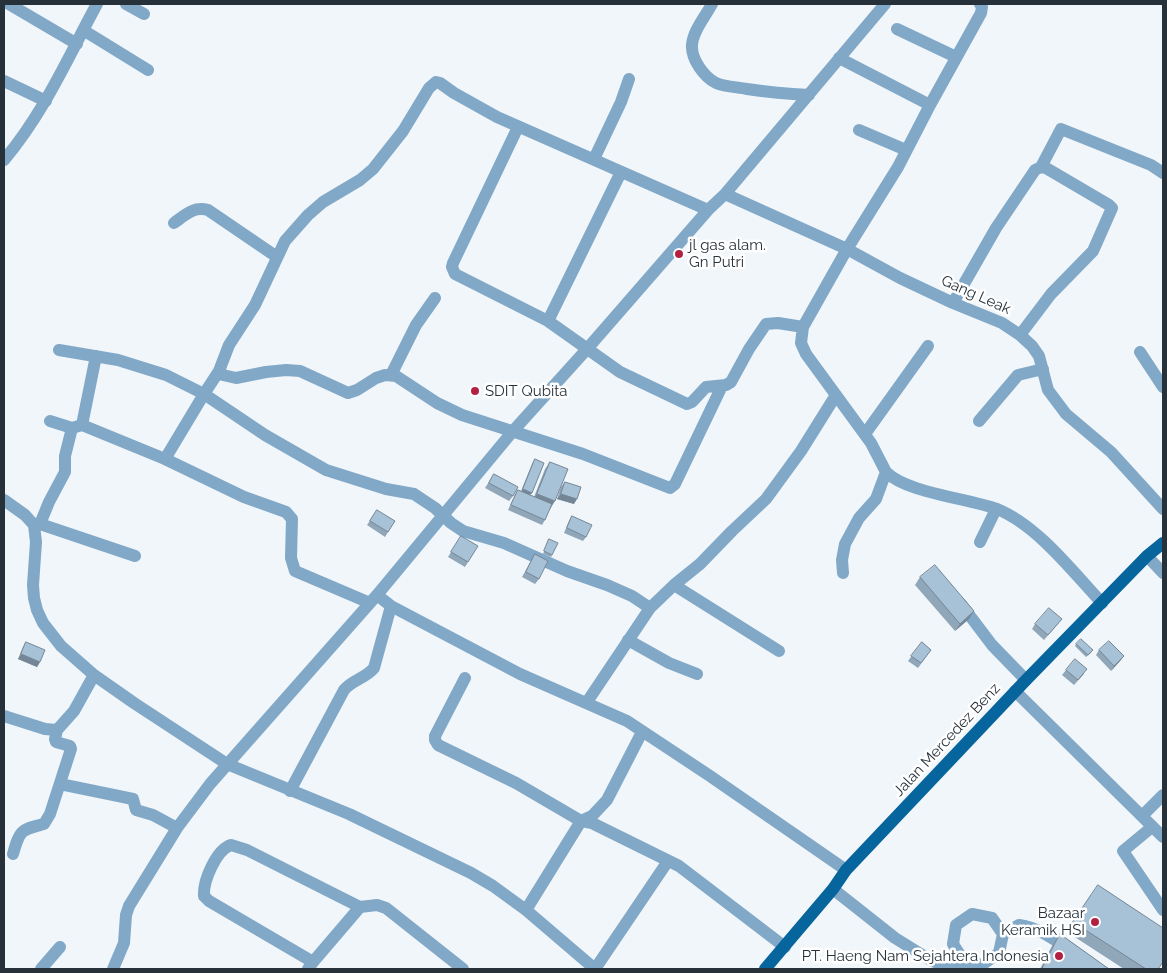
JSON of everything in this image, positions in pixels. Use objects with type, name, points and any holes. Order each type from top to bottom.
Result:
[{"type":"main road","name":"Jalan Mercedez Benz","points":[[765,969],[833,889],[846,870],[1015,691],[1163,543]]},
{"type":"street","points":[[9,4],[77,44]]},
{"type":"street","points":[[4,160],[33,122],[46,101],[97,4]]},
{"type":"street","points":[[126,4],[144,14]]},
{"type":"street","points":[[712,4],[695,34],[691,48],[695,59],[708,77],[723,85],[770,92],[809,95]]},
{"type":"street","points":[[113,969],[124,943],[126,915],[129,906],[177,828],[227,764],[374,599],[444,517],[513,431],[708,210],[725,194],[885,4]]},
{"type":"street","points":[[980,4],[982,7],[981,13],[898,167],[847,249],[803,327],[800,338],[803,348],[877,452],[886,472],[909,486],[996,509],[1016,519],[1038,536],[1102,603]]},
{"type":"street","points":[[83,30],[148,70]]},
{"type":"street","points":[[897,30],[956,57]]},
{"type":"street","points":[[839,58],[930,105]]},
{"type":"street","points":[[594,159],[621,102],[629,79]]},
{"type":"street","points":[[4,81],[46,101]]},
{"type":"street","points":[[165,459],[220,371],[228,345],[255,305],[285,241],[308,215],[323,202],[360,180],[379,163],[403,131],[432,84],[440,83],[472,104],[518,127],[708,210]]},
{"type":"street","points":[[518,127],[452,267],[453,271],[460,277],[548,321],[620,372],[684,403],[690,404],[706,387],[722,386],[729,384],[734,379],[748,349],[766,324],[778,323],[803,327]]},
{"type":"street","points":[[953,303],[996,228],[1035,170],[1041,167],[1061,129],[1151,165],[1163,174]]},
{"type":"street","points":[[859,130],[906,150]]},
{"type":"street","points":[[1020,335],[1051,294],[1093,251],[1112,208],[1046,168],[1041,167]]},
{"type":"street","points":[[548,321],[621,172]]},
{"type":"street","name":"Gang Leak","points":[[725,194],[847,249],[900,278],[953,303],[1002,323],[1020,335],[1032,346],[1039,356],[1048,390],[1066,414],[1111,452],[1163,509]]},
{"type":"street","points":[[174,223],[194,209],[208,210],[277,257]]},
{"type":"street","points":[[391,375],[416,325],[435,298]]},
{"type":"street","points":[[865,434],[928,346]]},
{"type":"street","points":[[60,350],[118,360],[154,371],[204,394],[265,435],[326,470],[386,489],[414,494],[463,530],[504,543],[567,571],[607,585],[632,596],[650,608]]},
{"type":"street","points":[[1140,352],[1163,387]]},
{"type":"street","points":[[96,356],[77,426],[65,456],[65,472],[37,524],[33,585],[37,610],[50,633],[61,646],[94,675],[227,764],[349,814],[448,861],[493,886],[526,910],[595,969],[668,861]]},
{"type":"street","points":[[979,421],[1018,375],[1043,369]]},
{"type":"street","points":[[220,371],[223,375],[236,378],[266,372],[300,371],[348,392],[356,390],[376,378],[391,375],[449,409],[584,454],[670,488],[675,484],[722,386]]},
{"type":"street","points":[[587,702],[650,608],[700,564],[732,530],[766,499],[801,451],[836,395]]},
{"type":"street","points":[[50,421],[77,426],[165,459],[244,497],[286,512],[292,519],[290,558],[293,569],[391,606],[520,674],[627,721],[846,870]]},
{"type":"street","points":[[843,573],[842,560],[845,544],[859,518],[876,500],[886,472]]},
{"type":"street","points":[[4,500],[37,524],[136,556]]},
{"type":"street","points":[[980,542],[996,509]]},
{"type":"street","points":[[1148,556],[1163,573]]},
{"type":"street","points":[[674,585],[779,651]]},
{"type":"street","points":[[956,597],[992,645],[1026,680]]},
{"type":"street","points":[[290,791],[344,690],[347,686],[370,673],[374,668],[391,606]]},
{"type":"street","points":[[628,640],[669,663],[697,674]]},
{"type":"street","points":[[13,854],[22,831],[47,821],[72,749],[70,746],[56,742],[54,738],[57,730],[74,711],[94,675]]},
{"type":"street","points":[[465,678],[435,736],[436,743],[516,783],[581,821],[592,823],[679,866],[785,947]]},
{"type":"street","points":[[1015,691],[1163,836]]},
{"type":"street","points":[[4,716],[45,729],[57,730]]},
{"type":"street","points":[[526,910],[581,821],[592,816],[607,800],[642,732]]},
{"type":"street","points":[[60,784],[133,799],[136,810],[153,815],[177,828]]},
{"type":"street","points":[[1143,815],[1163,795]]},
{"type":"street","points":[[1152,827],[1123,851],[1163,910]]},
{"type":"street","points":[[360,907],[310,966],[209,900],[204,896],[205,882],[222,850],[231,845],[242,848],[360,907],[376,905],[386,908],[463,969]]},
{"type":"street","points":[[833,889],[895,938],[932,961],[963,968],[983,964],[999,953],[1003,934],[1019,924],[1042,930],[1082,958]]},
{"type":"street","points":[[963,968],[953,944],[956,925],[972,914],[992,918],[1003,934]]},
{"type":"street","points":[[41,969],[60,947]]},
{"type":"building","points":[[535,459],[544,463],[532,493],[523,489]]},
{"type":"building","points":[[550,462],[568,469],[555,501],[537,494]]},
{"type":"building","points":[[494,474],[518,487],[513,496],[489,483]]},
{"type":"building","points":[[565,482],[581,487],[577,499],[561,494]]},
{"type":"building","points":[[518,490],[552,504],[545,520],[511,505]]},
{"type":"building","points":[[377,510],[395,521],[388,532],[370,521]]},
{"type":"building","points":[[572,516],[592,525],[586,537],[567,528]]},
{"type":"building","points":[[461,536],[478,546],[468,562],[451,552]]},
{"type":"building","points":[[549,539],[558,543],[552,555],[544,551]]},
{"type":"building","points":[[535,554],[548,561],[539,579],[526,572]]},
{"type":"building","points":[[935,565],[974,611],[960,624],[920,577]]},
{"type":"building","points":[[1049,608],[1062,619],[1048,635],[1035,624]]},
{"type":"building","points":[[1081,639],[1093,650],[1088,655],[1076,644]]},
{"type":"building","points":[[1109,641],[1124,656],[1114,666],[1099,650]]},
{"type":"building","points":[[26,642],[45,650],[40,662],[21,654]]},
{"type":"building","points":[[922,642],[931,650],[921,663],[911,656]]},
{"type":"building","points":[[1075,659],[1087,669],[1078,680],[1066,670]]},
{"type":"building","points":[[1098,885],[1163,928],[1163,962],[1158,969],[1146,969],[1073,922]]},
{"type":"building","points":[[1060,934],[1109,969],[1042,969]]},
{"type":"place","name":"jl gas alam. Gn Putri","points":[[679,254]]},
{"type":"place","name":"SDIT Qubita","points":[[475,391]]},
{"type":"place","name":"Bazaar Keramik HSI","points":[[1095,922]]},
{"type":"place","name":"PT. Haeng Nam Sejahtera Indonesia","points":[[1059,956]]}]
